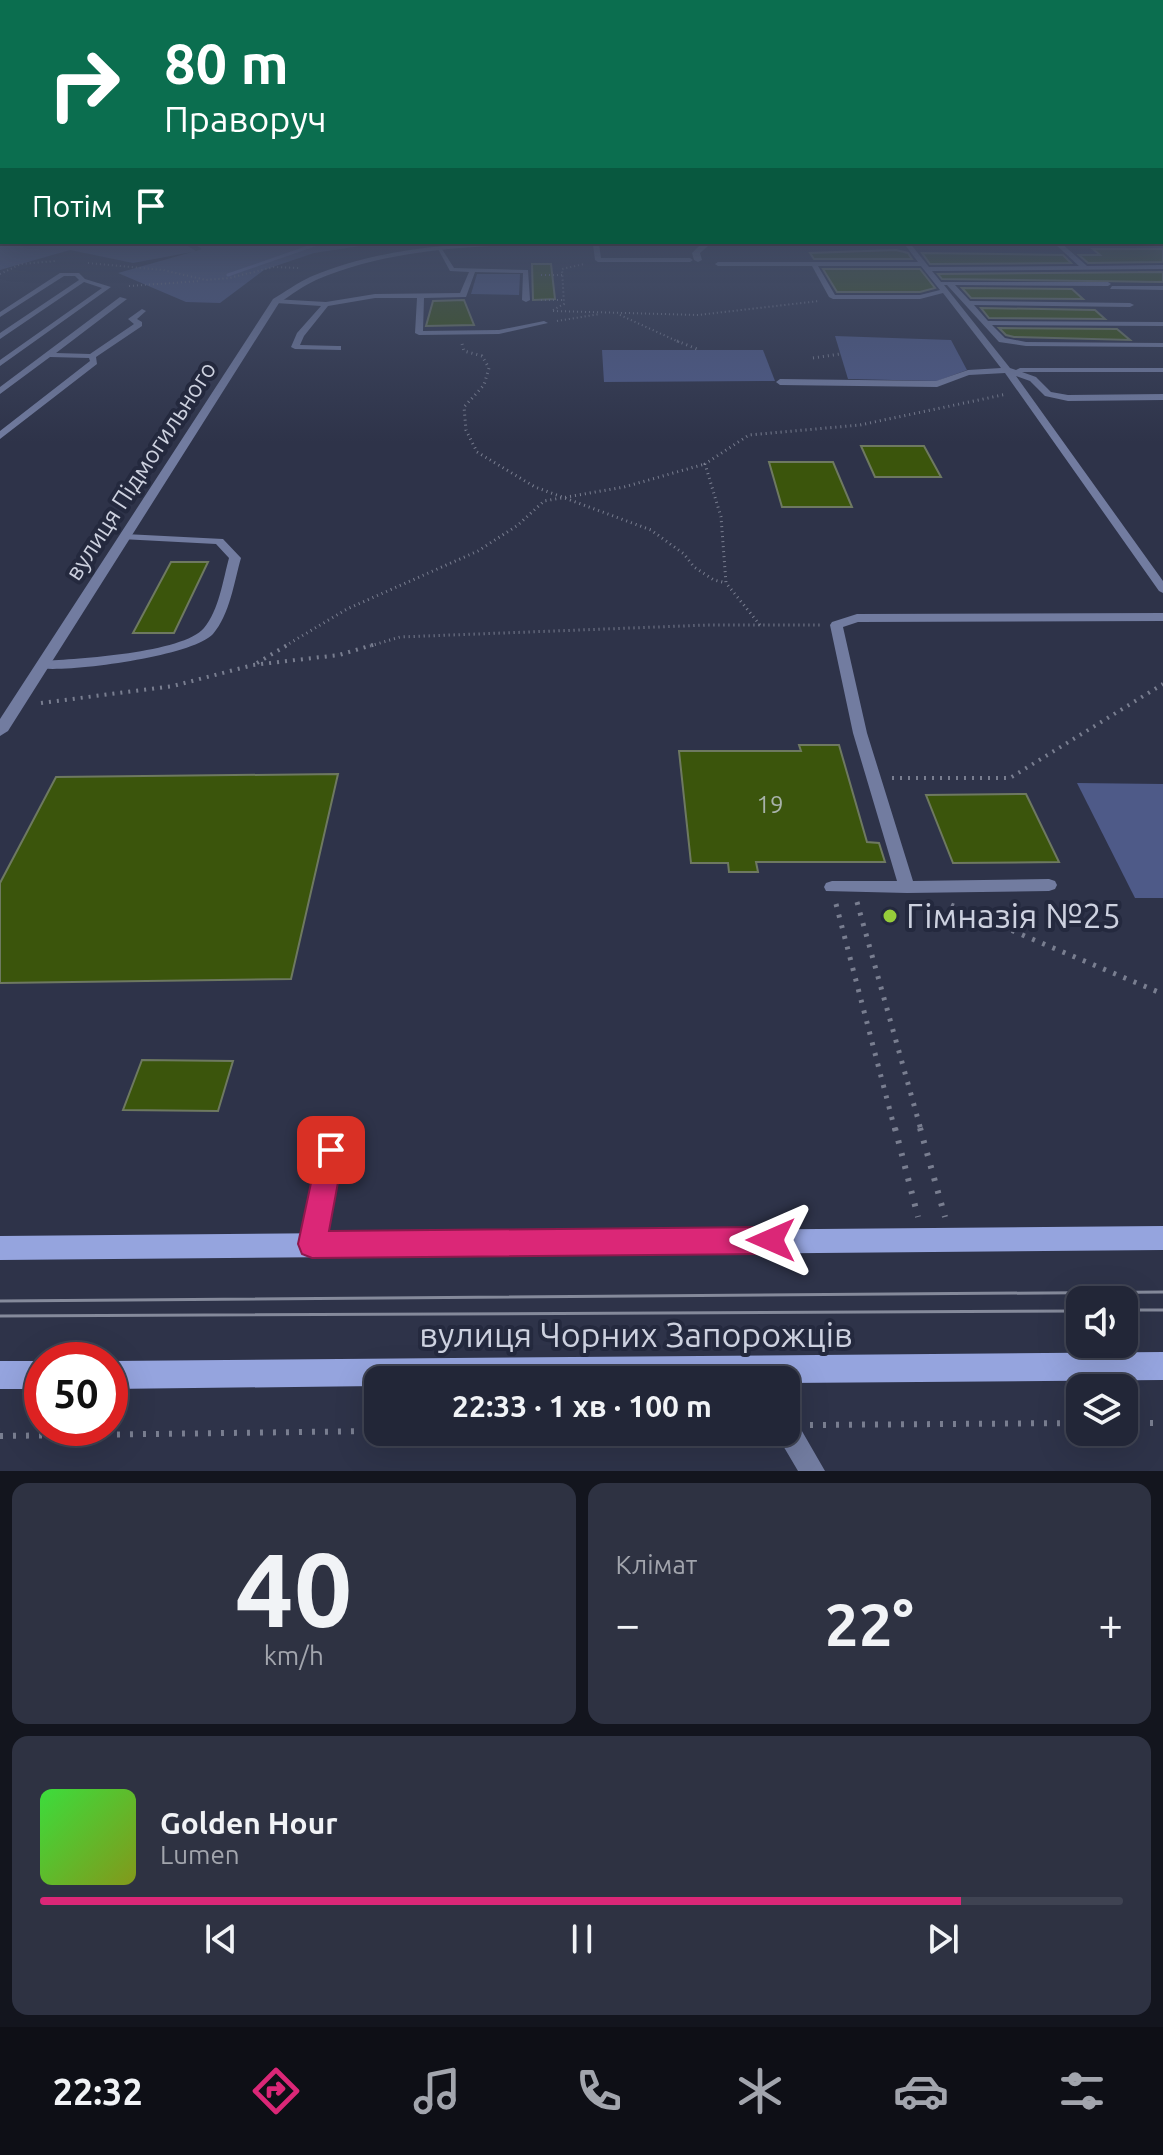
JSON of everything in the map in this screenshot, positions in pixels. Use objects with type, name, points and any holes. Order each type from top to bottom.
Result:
[{"type":"main road","points":[[0,1248],[1163,1238]]},
{"type":"main road","name":"вулиця Чорних Запорожців","points":[[800,1374],[1163,1366]]},
{"type":"main road","points":[[0,1375],[24,1375]]},
{"type":"main road","name":"вулиця Чорних Запорожців","points":[[128,1375],[364,1375]]},
{"type":"street","name":"вулиця Підмогильного","points":[[0,731],[273,306]]},
{"type":"lane","points":[[0,337],[46,306]]},
{"type":"lane","points":[[0,364],[81,306]]},
{"type":"lane","points":[[0,391],[114,306]]},
{"type":"lane","points":[[325,306],[300,335],[295,347],[338,348]]},
{"type":"lane","points":[[420,306],[419,333],[499,332],[544,323]]},
{"type":"lane","points":[[960,306],[1163,589]]},
{"type":"lane","points":[[970,306],[1002,340],[1026,344],[1163,345]]},
{"type":"lane","points":[[1131,306],[1163,333]]},
{"type":"lane","points":[[49,355],[92,356],[139,324],[132,319],[142,311]]},
{"type":"lane","points":[[986,323],[1163,324]]},
{"type":"lane","points":[[0,436],[94,362],[92,356]]},
{"type":"lane","points":[[1007,370],[1033,379],[1048,394],[1068,398],[1163,397]]},
{"type":"lane","points":[[780,382],[937,384],[968,373],[1007,370],[1163,370]]},
{"type":"lane","points":[[43,665],[72,664],[176,648],[206,634],[227,591],[235,558],[219,541],[125,537]]},
{"type":"lane","points":[[907,887],[860,733],[836,625],[857,618],[1163,617]]},
{"type":"lane","points":[[832,887],[1049,885]]},
{"type":"lane","points":[[312,1244],[331,1150]]},
{"type":"lane","points":[[800,1442],[812,1471]]},
{"type":"path","points":[[561,306],[552,311],[698,315],[777,306]]},
{"type":"path","points":[[544,323],[610,313],[636,319],[677,343],[697,349]]},
{"type":"path","points":[[460,332],[464,351],[482,356],[489,368],[484,385],[464,407],[466,430],[477,452],[535,487],[651,530],[669,541],[694,567],[714,580],[726,583]]},
{"type":"path","points":[[813,358],[840,354]]},
{"type":"path","points":[[253,665],[347,609],[478,551],[518,525],[544,501],[624,487],[705,464],[749,435],[860,425],[1023,390]]},
{"type":"path","points":[[705,464],[721,517],[726,583],[760,625]]},
{"type":"path","points":[[15,708],[173,686],[253,665],[339,655],[400,637],[836,625]]},
{"type":"path","points":[[874,778],[1010,778],[1163,684]]},
{"type":"path","points":[[832,887],[923,1239]]},
{"type":"path","points":[[853,888],[951,1238]]},
{"type":"path","points":[[950,904],[1163,994]]},
{"type":"path","points":[[800,1427],[1066,1423]]},
{"type":"path","points":[[1138,1423],[1163,1423]]},
{"type":"path","points":[[0,1436],[364,1431]]},
{"type":"shaded area","points":[[835,336],[951,340],[967,370],[937,381],[848,379]]},
{"type":"shaded area","points":[[602,350],[763,350],[775,381],[604,382]]},
{"type":"shaded area","points":[[1077,783],[1163,784],[1163,898],[1135,898]]},
{"type":"building","points":[[432,306],[466,306],[474,325],[426,326]]},
{"type":"building","points":[[981,308],[1095,310],[1105,319],[989,318]]},
{"type":"building","points":[[999,328],[1117,329],[1130,340],[1014,337],[1006,335]]},
{"type":"building","points":[[861,446],[924,446],[941,477],[875,477]]},
{"type":"building","points":[[769,462],[833,462],[852,507],[782,507]]},
{"type":"building","points":[[171,562],[208,562],[174,633],[133,633]]},
{"type":"building","points":[[799,745],[839,745],[867,842],[879,843],[885,862],[756,862],[758,872],[729,872],[728,863],[691,863],[679,751],[801,751]]},
{"type":"building","points":[[338,774],[291,979],[0,983],[0,883],[56,777]]},
{"type":"building","points":[[1026,794],[1059,862],[953,863],[926,795]]},
{"type":"building","points":[[142,1060],[233,1061],[218,1111],[123,1110]]},
{"type":"tram line","points":[[0,1301],[1163,1292]]},
{"type":"tram line","points":[[1138,1310],[1163,1310]]},
{"type":"tram line","points":[[0,1316],[1066,1311]]},
{"type":"place","name":"Гімназія №25","points":[[890,916]]},
{"type":"route","points":[[331,1150],[312,1244],[771,1240]]}]
